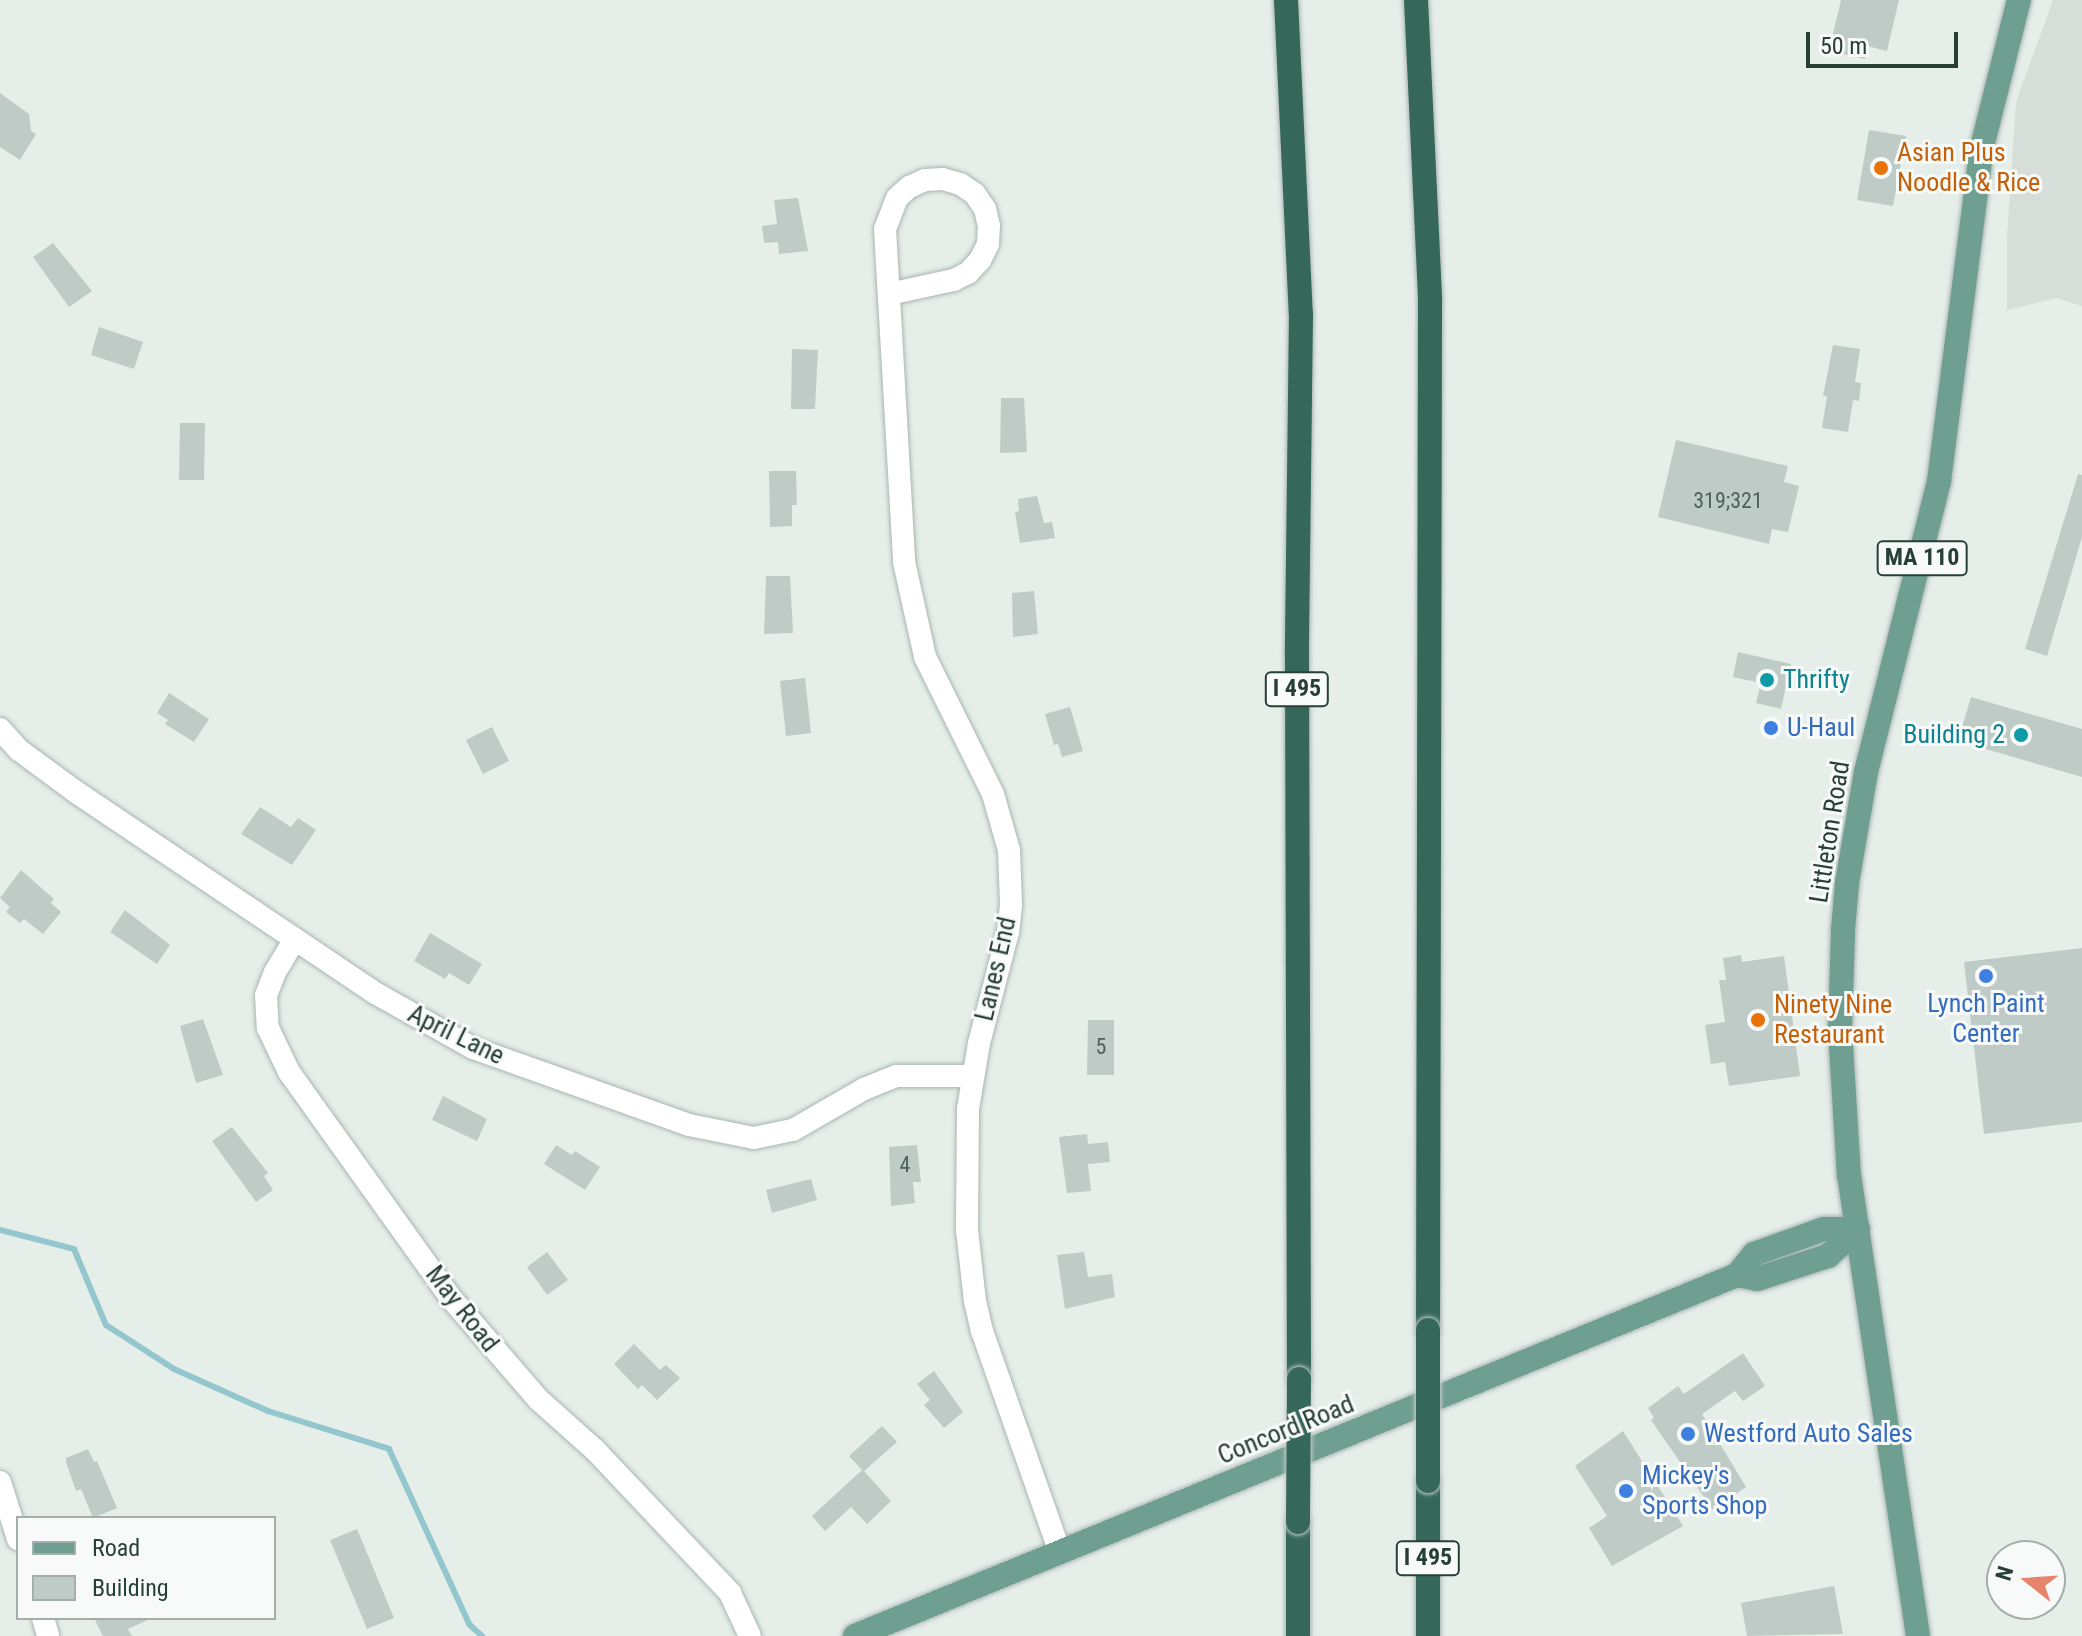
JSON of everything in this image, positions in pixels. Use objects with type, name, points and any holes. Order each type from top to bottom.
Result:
[{"type":"highway","name":"I 495","points":[[1286,0],[1301,314],[1297,655],[1298,1636]]},
{"type":"highway","name":"I 495","points":[[1416,0],[1430,299],[1428,1636]]},
{"type":"main road","name":"Littleton Road","points":[[1918,1636],[1849,1177],[1840,1028],[1847,883],[1869,761],[1939,481],[1982,147],[2019,0]]},
{"type":"main road","name":"Concord Road","points":[[855,1636],[889,1630],[1060,1553],[1737,1275],[1754,1254],[1824,1229],[1858,1229]]},
{"type":"street","name":"Lanes End","points":[[889,294],[954,280],[968,273],[980,260],[988,244],[989,226],[985,209],[975,194],[960,184],[943,179],[925,180],[909,187],[897,198],[885,229],[904,562],[916,624],[934,676],[993,794],[1009,850],[1011,892],[1008,932],[972,1076],[966,1193],[975,1301],[991,1359],[1060,1553]]},
{"type":"street","name":"April Lane","points":[[0,729],[19,750],[76,792],[401,1009],[473,1048],[689,1125],[754,1138],[793,1130],[864,1089],[897,1076],[972,1076]]},
{"type":"street","name":"May Road","points":[[295,939],[275,972],[266,995],[268,1028],[289,1072],[450,1297],[539,1400],[606,1462],[730,1593],[750,1636]]},
{"type":"street","points":[[0,1482],[16,1533]]},
{"type":"shaded area","points":[[2053,0],[2082,0],[2082,306],[2057,298],[2007,310],[2007,237],[2016,102]]},
{"type":"building","points":[[1841,0],[1899,0],[1887,51],[1867,46],[1865,59],[1829,51]]},
{"type":"building","points":[[0,93],[29,114],[31,131],[36,134],[20,160],[0,147]]},
{"type":"building","name":"Asian Plus Noodle & Rice","points":[[1869,130],[1906,136],[1893,206],[1857,200]]},
{"type":"building","points":[[798,198],[808,251],[779,254],[778,242],[764,243],[762,226],[777,224],[774,200]]},
{"type":"building","points":[[53,243],[92,291],[69,307],[33,257]]},
{"type":"building","points":[[99,327],[143,342],[134,369],[91,355]]},
{"type":"building","points":[[1833,345],[1860,349],[1855,382],[1861,383],[1859,401],[1853,400],[1848,432],[1822,428],[1827,396],[1823,396]]},
{"type":"building","points":[[792,349],[818,350],[815,409],[791,409]]},
{"type":"building","points":[[1001,398],[1024,398],[1027,452],[1000,453]]},
{"type":"building","points":[[180,423],[205,423],[204,480],[179,480]]},
{"type":"building","points":[[1676,440],[1788,466],[1784,482],[1799,486],[1788,532],[1772,529],[1769,544],[1658,517]]},
{"type":"building","points":[[769,471],[796,471],[797,505],[792,505],[792,526],[770,527]]},
{"type":"building","points":[[2078,474],[2082,475],[2082,537],[2047,656],[2025,649]]},
{"type":"building","points":[[1037,496],[1044,523],[1052,522],[1055,538],[1020,543],[1015,512],[1019,511],[1018,499]]},
{"type":"building","points":[[766,576],[790,576],[793,633],[764,634]]},
{"type":"building","points":[[1034,591],[1038,634],[1013,637],[1012,593]]},
{"type":"building","name":"Thrifty","points":[[1738,652],[1791,664],[1781,709],[1756,703],[1761,683],[1733,677]]},
{"type":"building","points":[[805,678],[811,733],[786,736],[780,681]]},
{"type":"building","points":[[169,693],[209,719],[194,742],[165,724],[168,720],[157,713]]},
{"type":"building","name":"Building 2","points":[[1971,697],[2082,729],[2082,777],[1958,741]]},
{"type":"building","points":[[1070,707],[1083,751],[1062,757],[1058,744],[1054,745],[1045,714]]},
{"type":"building","points":[[492,727],[509,761],[483,774],[466,740]]},
{"type":"building","points":[[260,807],[291,827],[298,818],[316,830],[292,865],[241,834]]},
{"type":"building","points":[[21,870],[54,899],[51,903],[61,912],[43,934],[24,919],[20,923],[6,912],[10,907],[0,898]]},
{"type":"building","points":[[125,910],[170,945],[157,964],[110,932]]},
{"type":"building","points":[[430,933],[482,964],[469,985],[449,973],[445,979],[414,961]]},
{"type":"building","points":[[2082,948],[2082,1122],[1984,1134],[1964,962]]},
{"type":"building","name":"Ninety Nine Restaurant","points":[[1741,955],[1742,962],[1784,956],[1800,1076],[1729,1086],[1725,1062],[1711,1064],[1705,1025],[1725,1022],[1719,980],[1726,980],[1723,958]]},
{"type":"building","points":[[203,1019],[223,1075],[196,1083],[180,1026]]},
{"type":"building","points":[[1088,1020],[1114,1020],[1114,1075],[1087,1075]]},
{"type":"building","points":[[443,1096],[487,1119],[477,1141],[432,1120]]},
{"type":"building","points":[[232,1127],[268,1173],[264,1176],[273,1190],[256,1202],[212,1141]]},
{"type":"building","points":[[1087,1134],[1088,1144],[1108,1142],[1110,1162],[1088,1164],[1091,1191],[1067,1193],[1059,1137]]},
{"type":"building","points":[[556,1145],[572,1155],[575,1151],[600,1167],[585,1190],[544,1164]]},
{"type":"building","points":[[917,1145],[921,1182],[913,1182],[915,1203],[891,1206],[889,1147]]},
{"type":"building","points":[[811,1179],[817,1200],[772,1213],[766,1190]]},
{"type":"building","points":[[547,1252],[568,1280],[547,1295],[527,1267]]},
{"type":"building","points":[[1084,1252],[1088,1277],[1112,1274],[1115,1297],[1065,1309],[1057,1255]]},
{"type":"building","points":[[634,1344],[660,1370],[666,1365],[680,1378],[657,1400],[642,1385],[638,1389],[614,1364]]},
{"type":"building","name":"Westford Auto Sales","points":[[1743,1353],[1765,1386],[1743,1401],[1735,1391],[1702,1414],[1746,1487],[1713,1510],[1651,1420],[1654,1418],[1648,1408],[1678,1386],[1684,1394]]},
{"type":"building","points":[[934,1371],[963,1412],[944,1428],[924,1405],[930,1400],[917,1384]]},
{"type":"building","points":[[882,1426],[897,1442],[864,1471],[891,1501],[867,1524],[851,1507],[825,1531],[812,1516],[862,1470],[849,1456]]},
{"type":"building","name":"Mickey's Sports Shop","points":[[1623,1431],[1683,1526],[1612,1566],[1589,1528],[1607,1516],[1575,1466]]},
{"type":"building","points":[[88,1449],[94,1462],[97,1461],[117,1508],[92,1516],[81,1489],[76,1491],[66,1458]]},
{"type":"building","points":[[357,1529],[394,1618],[367,1629],[330,1540]]},
{"type":"building","points":[[1834,1586],[1843,1634],[1747,1636],[1741,1603]]},
{"type":"building","points":[[95,1620],[148,1620],[128,1629],[132,1636],[103,1636]]},
{"type":"waterway","points":[[0,1230],[74,1249],[106,1325],[174,1369],[268,1411],[389,1449],[469,1624],[482,1636]]},
{"type":"place","name":"Asian Plus Noodle & Rice","points":[[1881,168]]},
{"type":"place","name":"Thrifty","points":[[1767,680]]},
{"type":"place","name":"U-Haul","points":[[1771,728]]},
{"type":"place","name":"Building 2","points":[[2021,735]]},
{"type":"place","name":"Lynch Paint Center","points":[[1986,976]]},
{"type":"place","name":"Ninety Nine Restaurant","points":[[1758,1020]]},
{"type":"place","name":"Westford Auto Sales","points":[[1688,1434]]},
{"type":"place","name":"Mickey's Sports Shop","points":[[1626,1491]]}]
